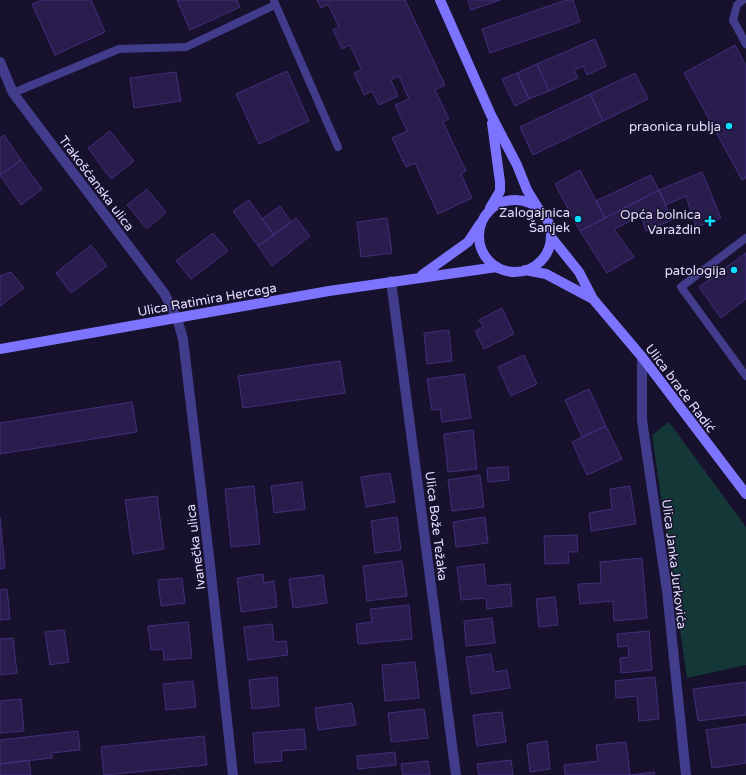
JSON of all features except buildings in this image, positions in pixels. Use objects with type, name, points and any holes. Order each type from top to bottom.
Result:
[{"type":"main road","points":[[440,0],[491,115],[517,165],[527,190],[550,226],[548,248],[543,258],[535,265],[525,270],[510,271],[496,267],[489,260],[479,243],[481,223],[500,191],[491,115]]},
{"type":"main road","points":[[487,213],[495,205],[512,200],[528,202],[538,208]]},
{"type":"main road","name":"Ulica Ratimira Hercega","points":[[418,277],[448,258],[468,242],[481,223]]},
{"type":"main road","name":"Ulica braće Radić","points":[[550,238],[579,272],[594,298],[642,356],[746,494]]},
{"type":"main road","name":"Ulica Ratimira Hercega","points":[[0,349],[391,281],[496,267]]},
{"type":"main road","name":"Ulica braće Radić","points":[[525,270],[546,274],[594,298]]},
{"type":"street","name":"Trakošćanska ulica","points":[[0,62],[13,93],[164,293],[177,318]]},
{"type":"street","name":"Ulica Bože Težaka","points":[[391,281],[456,775]]},
{"type":"street","name":"Ivanečka ulica","points":[[177,318],[183,339],[185,354],[233,775]]},
{"type":"street","name":"Ulica Janka Jurkovića","points":[[642,356],[642,420],[667,591],[686,775]]},
{"type":"lane","points":[[743,0],[737,5],[733,20],[746,44]]},
{"type":"lane","points":[[13,93],[119,49],[186,47],[274,2],[338,147]]},
{"type":"lane","points":[[746,238],[681,287],[746,376]]},
{"type":"green space","points":[[669,422],[746,527],[746,665],[687,678],[652,435]]},
{"type":"place","name":"praonica rublja","points":[[729,126]]},
{"type":"place","name":"Zalogajnica Šanjek","points":[[578,219]]},
{"type":"place","name":"Opća bolnica Varaždin","points":[[710,221]]},
{"type":"place","name":"patologija","points":[[734,270]]}]
